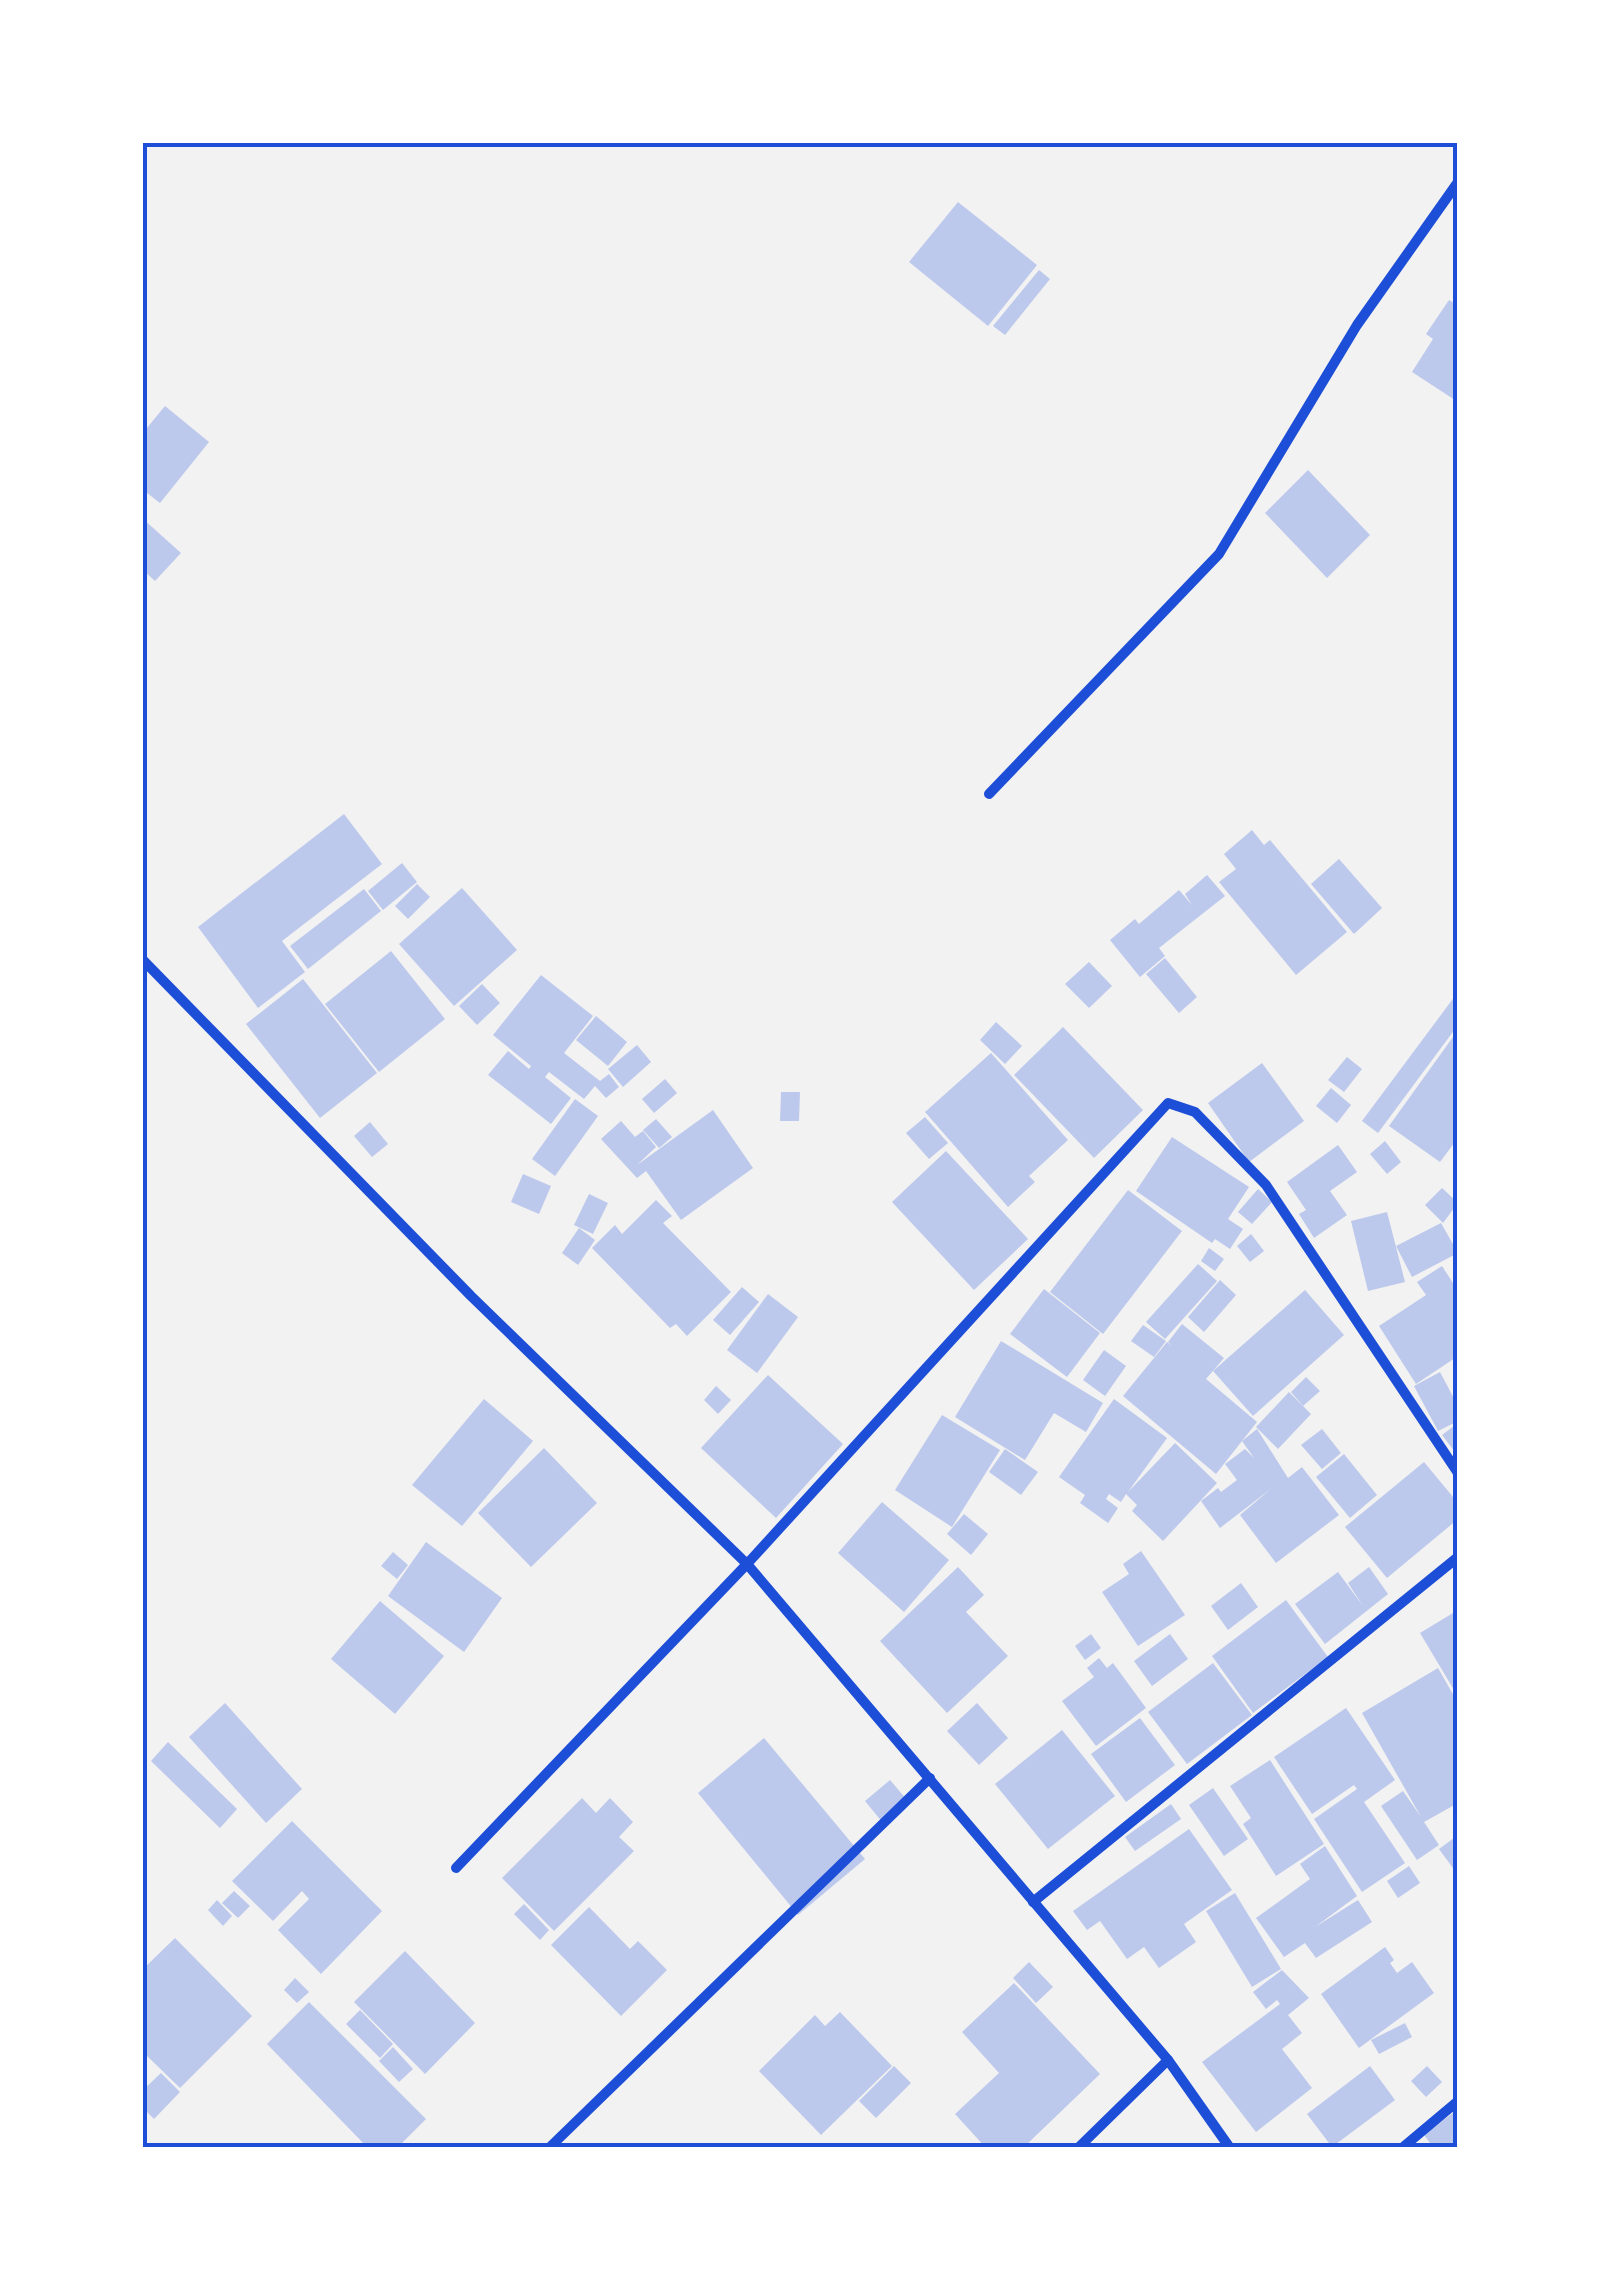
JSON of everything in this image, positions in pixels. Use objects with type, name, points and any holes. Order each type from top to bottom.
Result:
[{"type":"street","points":[[989,794],[1218,554],[1357,326],[1458,182]]},
{"type":"street","points":[[142,960],[471,1296],[747,1564],[1168,2060],[1230,2148]]},
{"type":"street","points":[[456,1868],[747,1564],[1168,1104],[1195,1112],[1266,1185],[1458,1474]]},
{"type":"street","points":[[1033,1902],[1458,1556]]},
{"type":"street","points":[[549,2148],[930,1778]]},
{"type":"street","points":[[1078,2148],[1168,2060]]},
{"type":"street","points":[[1402,2148],[1458,2101]]},
{"type":"building","points":[[958,202],[1037,265],[988,326],[909,262]]},
{"type":"building","points":[[1039,270],[1050,279],[1005,335],[993,326]]},
{"type":"building","points":[[1449,300],[1458,305],[1458,402],[1412,372],[1433,339],[1426,334]]},
{"type":"building","points":[[165,406],[209,442],[160,503],[142,489],[142,434]]},
{"type":"building","points":[[1308,470],[1370,535],[1327,578],[1265,513]]},
{"type":"building","points":[[142,518],[181,553],[155,581],[142,569]]},
{"type":"building","points":[[344,814],[382,864],[282,941],[305,972],[258,1008],[198,927]]},
{"type":"building","points":[[1252,830],[1264,845],[1270,840],[1347,932],[1296,975],[1219,882],[1236,869],[1224,854]]},
{"type":"building","points":[[1339,859],[1382,908],[1354,934],[1311,884]]},
{"type":"building","points":[[402,863],[417,882],[383,910],[368,891]]},
{"type":"building","points":[[1207,875],[1225,896],[1159,948],[1165,956],[1140,977],[1110,940],[1135,919],[1139,924],[1179,890],[1192,905],[1185,894]]},
{"type":"building","points":[[417,884],[430,897],[408,919],[395,906]]},
{"type":"building","points":[[462,888],[517,950],[454,1006],[399,944]]},
{"type":"building","points":[[364,889],[381,911],[308,969],[290,946]]},
{"type":"building","points":[[391,951],[445,1019],[379,1072],[325,1004]]},
{"type":"building","points":[[1165,958],[1197,997],[1179,1013],[1146,974]]},
{"type":"building","points":[[1089,962],[1112,986],[1089,1008],[1065,984]]},
{"type":"building","points":[[541,975],[593,1016],[564,1053],[600,1081],[609,1074],[619,1087],[606,1098],[595,1086],[584,1099],[549,1072],[545,1077],[571,1098],[551,1124],[488,1075],[508,1051],[529,1069],[531,1066],[493,1035]]},
{"type":"building","points":[[303,979],[377,1073],[320,1118],[246,1024]]},
{"type":"building","points":[[482,984],[500,1003],[477,1025],[459,1006]]},
{"type":"building","points":[[1458,992],[1458,1025],[1378,1133],[1362,1121]]},
{"type":"building","points":[[596,1016],[627,1042],[608,1066],[576,1040]]},
{"type":"building","points":[[996,1022],[1022,1046],[1005,1064],[980,1040]]},
{"type":"building","points":[[1063,1027],[1143,1110],[1094,1158],[1014,1075]]},
{"type":"building","points":[[1458,1030],[1458,1138],[1440,1162],[1389,1126]]},
{"type":"building","points":[[637,1045],[651,1062],[623,1087],[608,1069]]},
{"type":"building","points":[[991,1053],[1068,1140],[1029,1176],[1035,1182],[1008,1207],[925,1112]]},
{"type":"building","points":[[1347,1057],[1362,1069],[1344,1092],[1328,1080]]},
{"type":"building","points":[[1262,1063],[1304,1121],[1249,1162],[1208,1103]]},
{"type":"building","points":[[665,1079],[677,1093],[654,1113],[642,1099]]},
{"type":"building","points":[[1331,1088],[1351,1105],[1337,1123],[1316,1106]]},
{"type":"building","points":[[781,1092],[800,1092],[799,1121],[780,1121]]},
{"type":"building","points":[[575,1099],[598,1116],[555,1176],[532,1159]]},
{"type":"building","points":[[713,1110],[753,1168],[681,1220],[646,1171],[637,1178],[601,1139],[621,1121],[635,1137],[643,1131],[656,1147],[637,1165]]},
{"type":"building","points":[[925,1117],[948,1143],[929,1159],[906,1133]]},
{"type":"building","points":[[656,1119],[672,1137],[659,1148],[643,1130]]},
{"type":"building","points":[[370,1122],[388,1144],[372,1157],[354,1136]]},
{"type":"building","points":[[1172,1137],[1249,1187],[1228,1219],[1243,1229],[1230,1249],[1215,1239],[1212,1243],[1136,1191]]},
{"type":"building","points":[[1385,1141],[1401,1162],[1387,1174],[1370,1154]]},
{"type":"building","points":[[1338,1145],[1357,1172],[1330,1191],[1347,1215],[1314,1238],[1299,1214],[1306,1210],[1287,1182]]},
{"type":"building","points":[[946,1151],[1028,1239],[974,1290],[892,1202]]},
{"type":"building","points":[[523,1174],[551,1186],[539,1214],[511,1202]]},
{"type":"building","points":[[1442,1188],[1458,1203],[1443,1223],[1425,1205]]},
{"type":"building","points":[[1258,1189],[1272,1202],[1252,1224],[1238,1212]]},
{"type":"building","points":[[1128,1190],[1182,1231],[1103,1334],[1050,1292]]},
{"type":"building","points":[[589,1194],[608,1203],[593,1234],[574,1225]]},
{"type":"building","points":[[656,1200],[672,1216],[663,1223],[731,1292],[687,1336],[676,1324],[670,1328],[592,1248],[615,1225],[622,1234]]},
{"type":"building","points":[[1387,1212],[1405,1282],[1368,1291],[1351,1221]]},
{"type":"building","points":[[1441,1223],[1458,1253],[1412,1277],[1396,1246]]},
{"type":"building","points":[[579,1228],[595,1240],[578,1265],[562,1253]]},
{"type":"building","points":[[1251,1234],[1264,1251],[1250,1262],[1237,1246]]},
{"type":"building","points":[[1209,1248],[1224,1259],[1215,1271],[1201,1261]]},
{"type":"building","points":[[1198,1264],[1217,1281],[1165,1339],[1146,1322]]},
{"type":"building","points":[[1442,1266],[1453,1283],[1458,1280],[1458,1356],[1416,1384],[1379,1326],[1426,1295],[1417,1282]]},
{"type":"building","points":[[1220,1280],[1236,1295],[1204,1332],[1188,1317]]},
{"type":"building","points":[[742,1287],[759,1302],[730,1335],[713,1320]]},
{"type":"building","points":[[1044,1289],[1100,1333],[1067,1377],[1010,1334]]},
{"type":"building","points":[[1305,1290],[1344,1335],[1253,1416],[1213,1371]]},
{"type":"building","points":[[768,1294],[798,1317],[757,1373],[727,1350]]},
{"type":"building","points":[[1182,1324],[1224,1358],[1206,1379],[1257,1422],[1216,1474],[1123,1396],[1167,1342],[1172,1346],[1168,1342]]},
{"type":"building","points":[[1143,1325],[1166,1341],[1154,1357],[1131,1341]]},
{"type":"building","points":[[1001,1341],[1103,1403],[1086,1432],[1054,1413],[1025,1460],[955,1417]]},
{"type":"building","points":[[1104,1350],[1126,1366],[1105,1396],[1083,1380]]},
{"type":"building","points":[[1440,1372],[1458,1406],[1458,1421],[1438,1431],[1414,1386]]},
{"type":"building","points":[[768,1375],[843,1444],[776,1518],[701,1448]]},
{"type":"building","points":[[1306,1377],[1320,1391],[1303,1406],[1291,1392]]},
{"type":"building","points":[[716,1386],[731,1400],[718,1414],[704,1400]]},
{"type":"building","points":[[1289,1392],[1311,1414],[1278,1449],[1256,1427]]},
{"type":"building","points":[[484,1399],[533,1441],[462,1526],[412,1485]]},
{"type":"building","points":[[1114,1399],[1167,1438],[1128,1492],[1175,1443],[1217,1483],[1163,1541],[1132,1511],[1137,1505],[1126,1494],[1121,1502],[1109,1494],[1106,1499],[1118,1508],[1108,1523],[1080,1503],[1085,1495],[1059,1477]]},
{"type":"building","points":[[942,1415],[1000,1450],[952,1527],[895,1490]]},
{"type":"building","points":[[1458,1423],[1458,1456],[1442,1435]]},
{"type":"building","points":[[1257,1429],[1288,1478],[1302,1467],[1339,1515],[1276,1563],[1240,1515],[1272,1488],[1220,1528],[1201,1501],[1237,1480],[1225,1464],[1245,1449],[1254,1458],[1242,1441]]},
{"type":"building","points":[[1322,1429],[1341,1453],[1322,1469],[1301,1445]]},
{"type":"building","points":[[544,1448],[597,1503],[531,1567],[478,1513]]},
{"type":"building","points":[[1005,1449],[1038,1472],[1021,1495],[989,1472]]},
{"type":"building","points":[[1344,1454],[1377,1495],[1350,1518],[1316,1477]]},
{"type":"building","points":[[1424,1462],[1458,1503],[1458,1519],[1387,1578],[1345,1527]]},
{"type":"building","points":[[882,1502],[949,1560],[904,1612],[838,1553]]},
{"type":"building","points":[[964,1514],[988,1534],[971,1555],[947,1534]]},
{"type":"building","points":[[426,1542],[502,1598],[464,1652],[388,1596]]},
{"type":"building","points":[[1141,1551],[1185,1615],[1138,1646],[1102,1592],[1129,1574],[1123,1564]]},
{"type":"building","points":[[393,1552],[408,1565],[397,1579],[381,1566]]},
{"type":"building","points":[[958,1567],[984,1595],[966,1612],[1008,1656],[947,1713],[880,1641]]},
{"type":"building","points":[[1369,1567],[1388,1594],[1325,1644],[1295,1604],[1338,1572],[1363,1606],[1348,1583]]},
{"type":"building","points":[[1241,1583],[1258,1607],[1228,1630],[1211,1606]]},
{"type":"building","points":[[1286,1600],[1328,1657],[1253,1713],[1212,1656]]},
{"type":"building","points":[[380,1601],[444,1656],[395,1714],[331,1659]]},
{"type":"building","points":[[1458,1610],[1458,1688],[1454,1690],[1420,1633]]},
{"type":"building","points":[[1091,1634],[1101,1648],[1085,1660],[1075,1646]]},
{"type":"building","points":[[1170,1634],[1188,1659],[1152,1686],[1134,1661]]},
{"type":"building","points":[[1099,1658],[1107,1668],[1113,1663],[1146,1708],[1096,1746],[1062,1701],[1094,1677],[1087,1668]]},
{"type":"building","points":[[1213,1663],[1252,1715],[1187,1764],[1148,1712]]},
{"type":"building","points":[[1438,1668],[1458,1703],[1458,1803],[1424,1822],[1439,1845],[1417,1860],[1381,1806],[1403,1791],[1421,1817],[1362,1713]]},
{"type":"building","points":[[225,1703],[302,1789],[266,1823],[189,1737]]},
{"type":"building","points":[[977,1703],[1008,1738],[979,1765],[947,1731]]},
{"type":"building","points":[[1346,1708],[1395,1780],[1364,1802],[1405,1863],[1362,1892],[1314,1819],[1357,1789],[1354,1785],[1312,1814],[1274,1757]]},
{"type":"building","points":[[1140,1718],[1175,1765],[1126,1802],[1091,1754]]},
{"type":"building","points":[[1062,1730],[1115,1796],[1048,1849],[995,1784]]},
{"type":"building","points":[[764,1738],[865,1859],[798,1915],[698,1793]]},
{"type":"building","points":[[168,1742],[237,1809],[220,1828],[151,1761]]},
{"type":"building","points":[[1270,1760],[1324,1844],[1276,1876],[1243,1824],[1251,1818],[1230,1786]]},
{"type":"building","points":[[890,1780],[908,1801],[883,1823],[865,1801]]},
{"type":"building","points":[[1213,1788],[1248,1839],[1224,1856],[1189,1805]]},
{"type":"building","points":[[582,1798],[596,1813],[610,1798],[633,1822],[619,1837],[634,1851],[554,1931],[502,1878]]},
{"type":"building","points":[[1171,1804],[1181,1819],[1135,1851],[1125,1837]]},
{"type":"building","points":[[292,1821],[382,1911],[321,1974],[278,1930],[309,1899],[302,1891],[273,1921],[232,1881]]},
{"type":"building","points":[[1189,1829],[1232,1890],[1184,1924],[1196,1942],[1159,1968],[1144,1947],[1127,1959],[1100,1921],[1087,1930],[1073,1911]]},
{"type":"building","points":[[1458,1835],[1458,1875],[1439,1849]]},
{"type":"building","points":[[1325,1846],[1357,1896],[1315,1927],[1358,1900],[1372,1922],[1316,1958],[1305,1943],[1284,1957],[1256,1918],[1310,1879],[1300,1864]]},
{"type":"building","points":[[1409,1866],[1420,1883],[1398,1898],[1387,1881]]},
{"type":"building","points":[[234,1891],[250,1906],[238,1918],[222,1903]]},
{"type":"building","points":[[1235,1893],[1281,1969],[1252,1987],[1206,1911]]},
{"type":"building","points":[[217,1900],[232,1916],[223,1926],[208,1910]]},
{"type":"building","points":[[524,1904],[549,1930],[540,1940],[514,1914]]},
{"type":"building","points":[[589,1907],[630,1949],[638,1941],[667,1970],[621,2016],[551,1945]]},
{"type":"building","points":[[175,1938],[252,2016],[180,2088],[142,2051],[142,1970]]},
{"type":"building","points":[[1385,1947],[1397,1973],[1412,1962],[1434,1993],[1359,2048],[1321,1994]]},
{"type":"building","points":[[405,1951],[475,2023],[425,2074],[354,2002]]},
{"type":"building","points":[[1029,1962],[1053,1987],[1036,2003],[1013,1978]]},
{"type":"building","points":[[1282,1970],[1309,1998],[1288,2015],[1302,2033],[1282,2049],[1312,2088],[1256,2132],[1202,2062],[1280,2004],[1277,2000],[1266,2009],[1253,1992]]},
{"type":"building","points":[[295,1978],[309,1992],[297,2003],[284,1990]]},
{"type":"building","points":[[1014,1983],[1100,2074],[1023,2148],[986,2148],[955,2114],[999,2073],[962,2032]]},
{"type":"building","points":[[309,2002],[426,2119],[397,2148],[368,2148],[267,2044]]},
{"type":"building","points":[[360,2010],[393,2044],[380,2058],[346,2024]]},
{"type":"building","points":[[840,2012],[892,2066],[821,2135],[759,2071],[815,2015],[825,2026]]},
{"type":"building","points":[[1405,2023],[1412,2037],[1379,2054],[1371,2040]]},
{"type":"building","points":[[393,2047],[413,2069],[399,2082],[379,2061]]},
{"type":"building","points":[[894,2066],[911,2083],[876,2118],[859,2101]]},
{"type":"building","points":[[1370,2066],[1395,2100],[1332,2147],[1307,2114]]},
{"type":"building","points":[[1427,2066],[1442,2082],[1426,2097],[1411,2081]]},
{"type":"building","points":[[161,2073],[180,2092],[154,2119],[142,2107],[142,2091]]},
{"type":"building","points":[[1458,2109],[1458,2148],[1424,2148],[1430,2143],[1424,2135]]}]
